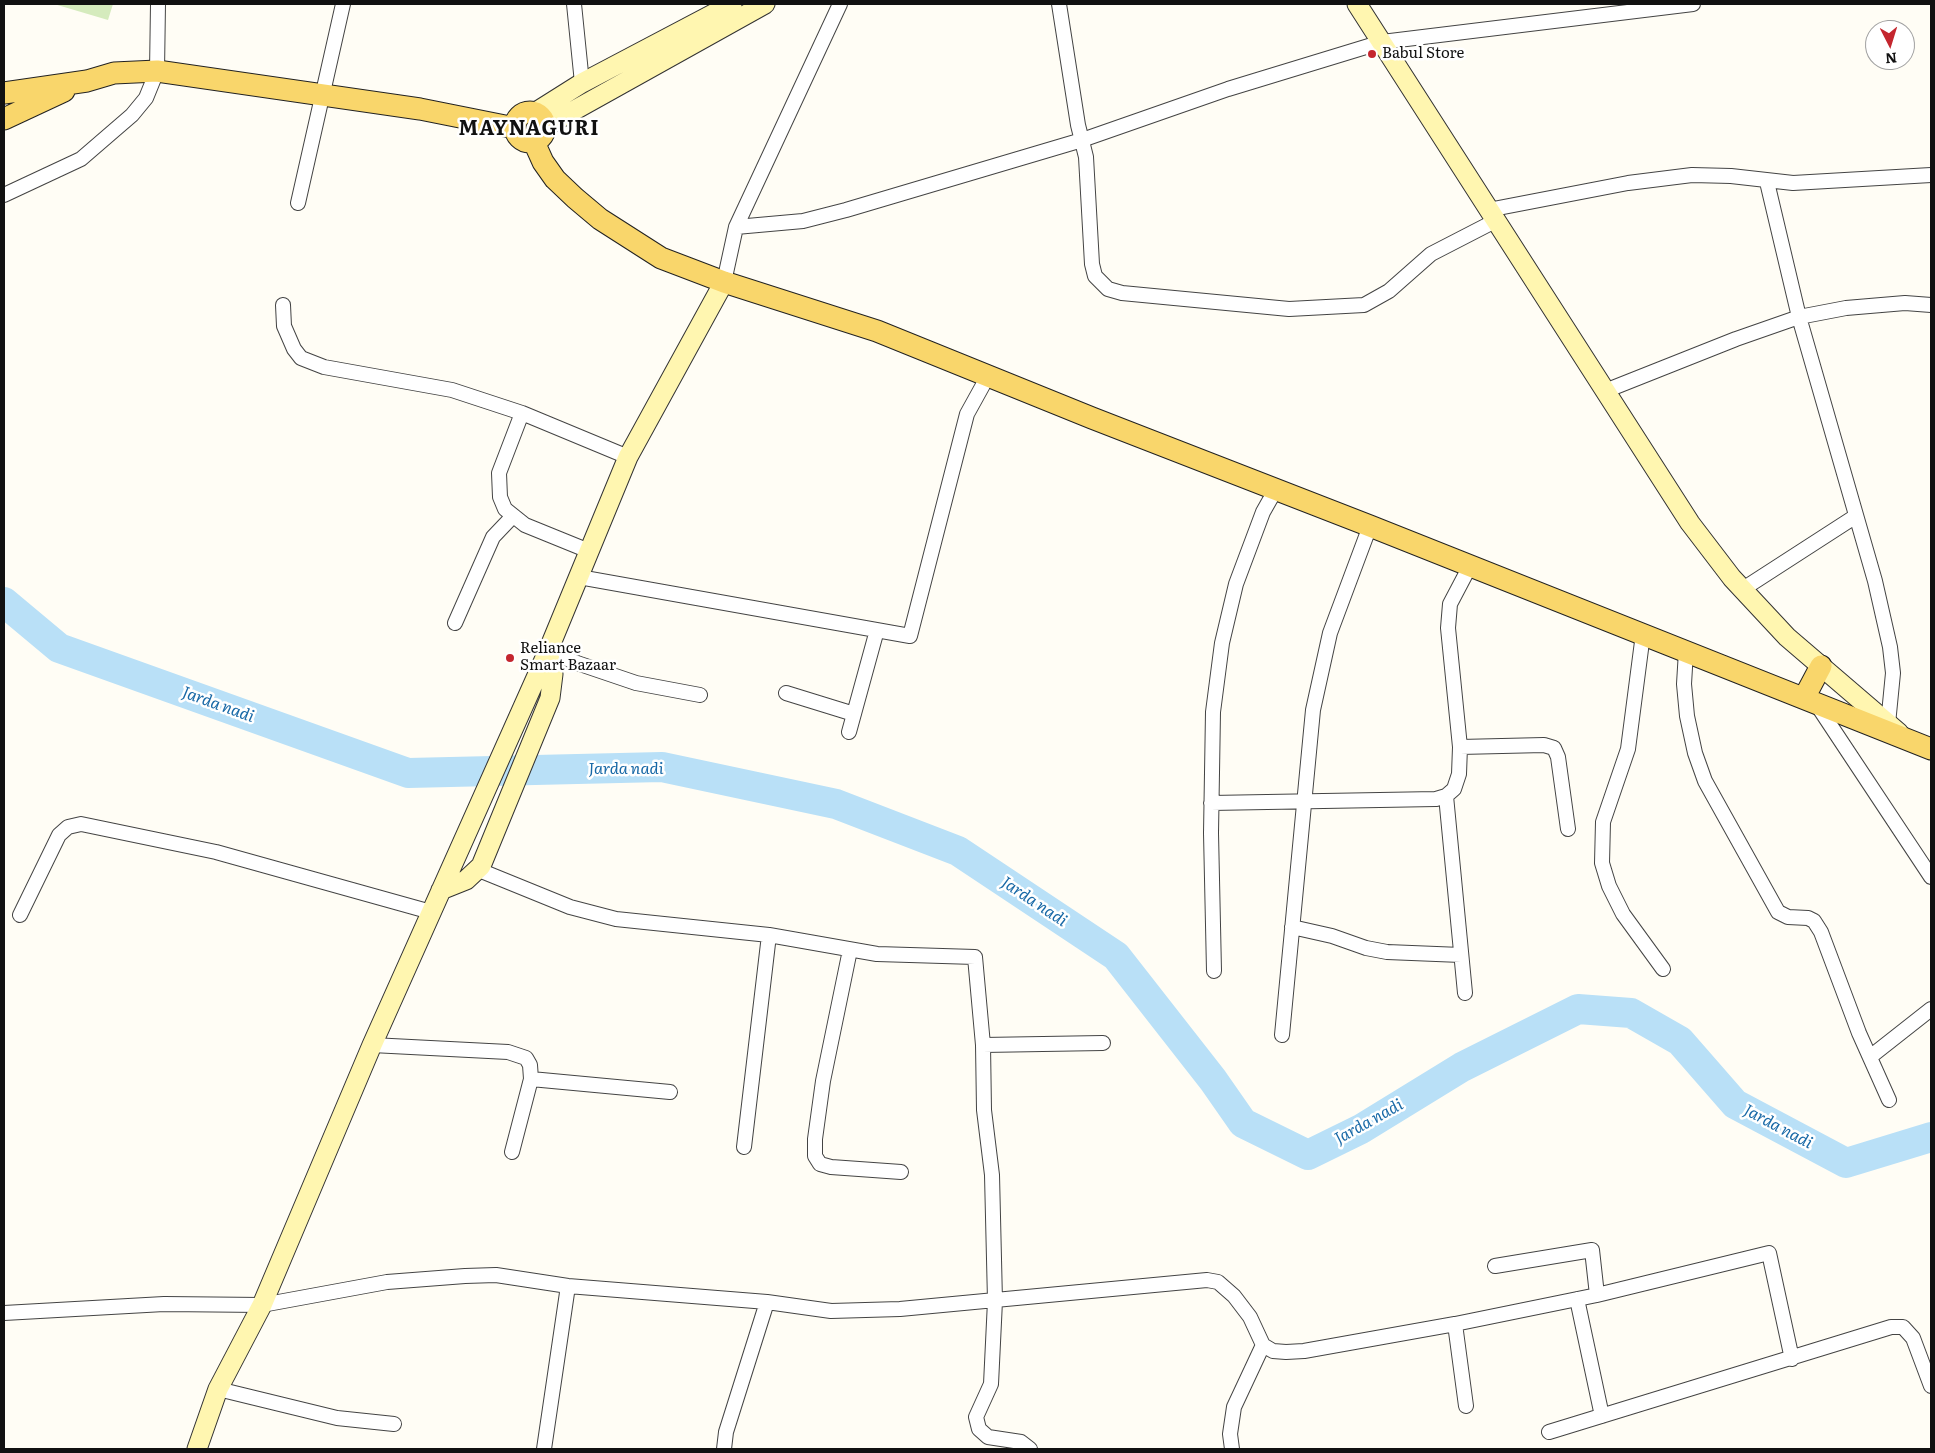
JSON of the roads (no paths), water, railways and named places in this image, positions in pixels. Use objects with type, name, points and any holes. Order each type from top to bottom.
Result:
[{"type":"main road","points":[[4,119],[87,81],[114,73],[157,71],[420,108],[515,128],[521,139],[538,127],[543,162],[555,179],[600,219],[661,258],[724,282],[877,331],[1931,749]]},
{"type":"main road","points":[[4,93],[87,81]]},
{"type":"main road","points":[[1810,701],[1821,666]]},
{"type":"street","points":[[4,195],[81,159],[132,115],[146,98],[157,71],[158,4]]},
{"type":"street","points":[[298,203],[321,94],[343,4]]},
{"type":"street","points":[[574,4],[582,83]]},
{"type":"street","points":[[538,127],[582,83],[732,4]]},
{"type":"street","points":[[538,127],[765,4]]},
{"type":"street","points":[[198,1449],[218,1389],[262,1305],[372,1045],[548,651],[628,457],[724,282],[736,227],[840,4]]},
{"type":"street","points":[[1059,4],[1086,157],[1092,264],[1095,276],[1108,288],[1122,293],[1289,308],[1364,305],[1389,291],[1431,254],[1469,232],[1491,215],[1628,183],[1692,175],[1731,176],[1767,182],[1837,181],[1931,175]]},
{"type":"street","points":[[1357,4],[1690,523],[1743,590],[1787,637],[1909,740]]},
{"type":"street","points":[[736,227],[803,221],[1082,140],[1228,89],[1382,42],[1612,8],[1692,4]]},
{"type":"street","points":[[1767,182],[1799,317],[1831,435],[1875,581],[1890,647],[1892,673],[1888,724]]},
{"type":"street","points":[[1605,391],[1736,339],[1799,317],[1846,308],[1905,303],[1931,305]]},
{"type":"street","points":[[283,305],[284,326],[294,349],[301,358],[324,367],[452,390],[522,413],[628,457]]},
{"type":"street","points":[[579,577],[910,636],[967,414],[988,376]]},
{"type":"street","points":[[522,413],[499,473],[500,497],[505,509],[525,525],[589,551]]},
{"type":"street","points":[[1214,971],[1211,803],[1213,712],[1222,643],[1239,576],[1263,512],[1276,489]]},
{"type":"street","points":[[455,623],[493,537],[514,516]]},
{"type":"street","points":[[1743,590],[1856,516]]},
{"type":"street","points":[[1282,1035],[1309,737],[1321,669],[1343,594],[1370,526]]},
{"type":"street","points":[[1211,803],[1436,799],[1446,796],[1454,789],[1459,774],[1460,748],[1448,628],[1450,604],[1470,566]]},
{"type":"street","points":[[849,732],[878,630]]},
{"type":"street","points":[[1644,634],[1628,749],[1603,822],[1602,863],[1609,886],[1623,914],[1662,969]]},
{"type":"street","points":[[548,651],[636,683],[700,695]]},
{"type":"street","points":[[443,886],[459,884],[480,868],[546,711],[553,683],[552,665],[548,651]]},
{"type":"street","points":[[1686,651],[1684,684],[1688,716],[1695,753],[1705,781],[1778,912],[1788,917],[1808,918],[1814,921],[1821,932],[1889,1100]]},
{"type":"street","points":[[786,693],[854,714]]},
{"type":"street","points":[[1810,701],[1931,877]]},
{"type":"street","points":[[1460,748],[1544,745],[1554,748],[1558,756],[1568,829]]},
{"type":"street","points":[[1446,796],[1465,993]]},
{"type":"street","points":[[20,915],[59,834],[68,827],[81,824],[216,852],[431,912]]},
{"type":"street","points":[[480,868],[592,914],[616,919],[769,935],[877,954],[975,956],[983,1045],[984,1110],[992,1175],[995,1300],[991,1384],[976,1417],[979,1429],[988,1437],[1021,1442],[1030,1449]]},
{"type":"street","points":[[1292,927],[1387,952],[1462,955]]},
{"type":"street","points":[[744,1147],[769,935]]},
{"type":"street","points":[[850,950],[824,1081],[815,1140],[815,1156],[820,1164],[831,1167],[901,1172]]},
{"type":"street","points":[[1870,1057],[1931,1009]]},
{"type":"street","points":[[983,1045],[1103,1043]]},
{"type":"street","points":[[372,1045],[508,1052],[526,1058],[530,1066],[531,1080],[512,1152]]},
{"type":"street","points":[[531,1080],[670,1092]]},
{"type":"street","points":[[1495,1266],[1592,1250],[1597,1295]]},
{"type":"street","points":[[4,1313],[164,1304],[262,1305],[353,1287],[432,1277],[496,1275],[568,1286],[767,1302],[831,1311],[864,1311],[995,1300],[1181,1281],[1218,1282],[1226,1286],[1250,1316],[1263,1345],[1273,1351],[1304,1351],[1455,1324],[1597,1295],[1769,1253],[1792,1359]]},
{"type":"street","points":[[544,1449],[568,1286]]},
{"type":"street","points":[[1577,1299],[1602,1416]]},
{"type":"street","points":[[724,1449],[726,1432],[767,1302]]},
{"type":"street","points":[[1455,1324],[1466,1406]]},
{"type":"street","points":[[1549,1432],[1792,1359],[1891,1327],[1903,1327],[1913,1338],[1931,1386]]},
{"type":"street","points":[[1232,1449],[1230,1427],[1234,1407],[1263,1345]]},
{"type":"street","points":[[218,1389],[337,1418],[394,1424]]},
{"type":"waterway","name":"Jarda nadi","points":[[4,602],[59,648],[408,773],[662,767],[836,804],[958,851],[1116,956],[1213,1080],[1243,1123],[1308,1155],[1361,1129],[1462,1067],[1578,1009],[1631,1013],[1680,1041],[1735,1104],[1846,1163],[1931,1137]]},
{"type":"place","name":"Babul Store","points":[[1372,54]]},
{"type":"place","name":"Reliance Smart Bazaar","points":[[510,658]]},
{"type":"district","name":"MAYNAGURI","points":[[529,129]]}]
